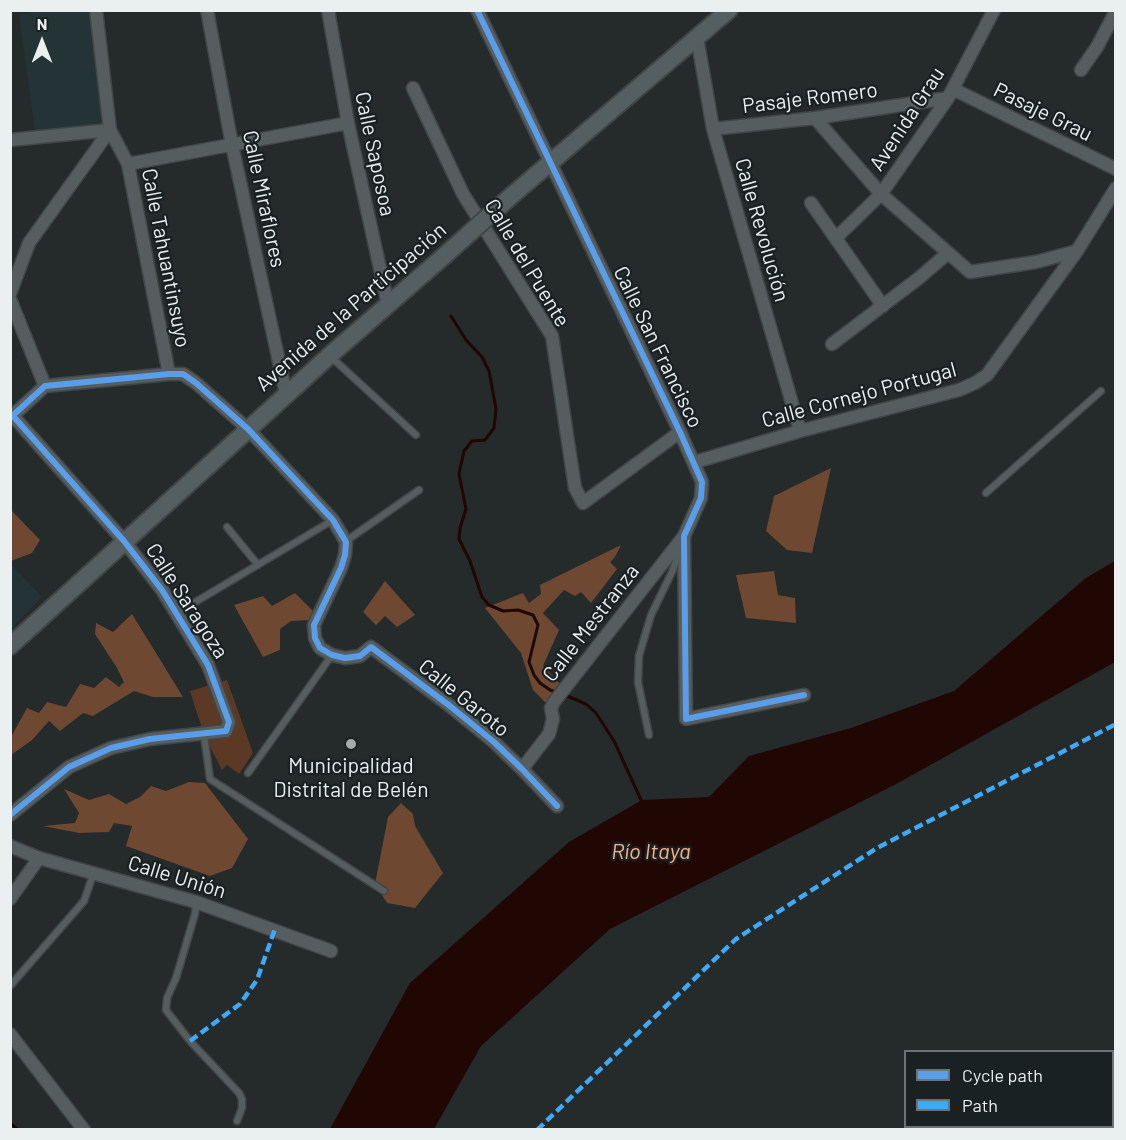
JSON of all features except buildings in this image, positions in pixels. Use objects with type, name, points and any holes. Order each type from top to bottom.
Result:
[{"type":"main road","name":"Avenida de la Participación","points":[[10,646],[286,394],[510,197],[729,10]]},
{"type":"street","name":"Calle Tahuantinsuyo","points":[[96,10],[110,130],[128,164],[169,374]]},
{"type":"street","name":"Calle Miraflores","points":[[207,10],[231,145],[286,394]]},
{"type":"street","name":"Calle Saposoa","points":[[328,10],[348,123],[388,305]]},
{"type":"street","name":"Calle San Francisco","points":[[477,10],[702,482],[701,498],[684,536],[686,719],[804,695]]},
{"type":"street","name":"Avenida Grau","points":[[836,238],[881,194],[950,93],[994,10]]},
{"type":"street","points":[[1081,70],[1116,11]]},
{"type":"street","name":"Calle Revolución","points":[[698,38],[713,129],[800,431]]},
{"type":"street","name":"Calle del Puente","points":[[413,88],[463,194],[552,336],[575,488],[583,503],[680,432]]},
{"type":"street","name":"Pasaje Romero","points":[[713,129],[815,118],[950,93]]},
{"type":"street","name":"Pasaje Grau","points":[[950,93],[1116,169]]},
{"type":"street","points":[[815,118],[881,194],[970,272],[976,273],[1036,262],[1077,251]]},
{"type":"street","points":[[128,164],[348,123]]},
{"type":"street","points":[[10,140],[110,130]]},
{"type":"street","points":[[10,294],[29,243],[110,130]]},
{"type":"street","name":"Calle Cornejo Portugal","points":[[694,462],[800,431],[926,399],[975,383],[987,375],[1077,251],[1116,188]]},
{"type":"street","points":[[811,203],[883,306]]},
{"type":"street","points":[[832,344],[948,253]]},
{"type":"street","points":[[10,299],[45,386]]},
{"type":"street","points":[[12,417],[45,386],[169,374],[183,374],[196,383],[248,429],[333,520],[346,542],[341,568],[314,626],[315,638],[320,648],[332,655]]},
{"type":"street","name":"Calle Saragoza","points":[[10,814],[69,767],[111,748],[150,739],[226,731],[229,722],[208,665],[177,613],[124,541],[12,417]]},
{"type":"street","name":"Calle Mestranza","points":[[522,769],[549,735],[553,719],[551,708],[554,702],[684,536]]},
{"type":"street","name":"Calle Garoto","points":[[332,655],[345,658],[360,656],[371,647],[450,706],[522,769],[557,806]]},
{"type":"street","name":"Calle Unión","points":[[10,846],[39,858],[196,902],[331,951]]},
{"type":"street","points":[[10,899],[39,858]]},
{"type":"street","points":[[10,1034],[84,1130]]},
{"type":"lane","points":[[329,356],[416,435]]},
{"type":"lane","points":[[987,493],[1101,391]]},
{"type":"lane","points":[[346,542],[418,490]]},
{"type":"lane","points":[[177,613],[333,520]]},
{"type":"lane","points":[[227,527],[258,565]]},
{"type":"lane","points":[[649,735],[638,682],[639,656],[651,615],[672,572],[684,536]]},
{"type":"lane","points":[[248,773],[332,655]]},
{"type":"lane","points":[[204,735],[210,779],[384,891]]},
{"type":"lane","points":[[10,986],[84,901],[94,872]]},
{"type":"lane","points":[[196,902],[195,914],[176,978],[165,1004],[166,1010],[190,1041],[239,1093],[242,1108],[237,1121]]},
{"type":"shaded area","points":[[49,10],[89,11],[103,125],[35,132],[19,14]]},
{"type":"shaded area","points":[[831,468],[812,553],[787,550],[766,531],[774,496]]},
{"type":"shaded area","points":[[11,510],[40,540],[32,553],[11,561]]},
{"type":"shaded area","points":[[621,545],[610,562],[617,569],[591,603],[581,592],[575,596],[564,590],[543,613],[559,630],[543,666],[562,686],[549,706],[533,690],[521,653],[485,608],[523,593],[529,603],[541,594],[540,585]]},
{"type":"shaded area","points":[[11,564],[42,597],[11,629]]},
{"type":"shaded area","points":[[774,571],[778,595],[795,598],[796,623],[746,618],[736,575]]},
{"type":"shaded area","points":[[385,581],[415,615],[397,627],[385,616],[376,625],[363,612]]},
{"type":"shaded area","points":[[295,593],[315,613],[311,620],[291,621],[280,629],[280,650],[263,657],[234,605],[263,596],[272,606]]},
{"type":"shaded area","points":[[132,614],[183,697],[153,697],[134,691],[93,716],[83,713],[60,731],[49,721],[32,740],[11,755],[11,737],[27,708],[39,713],[47,702],[66,707],[80,684],[94,688],[106,677],[119,687],[124,682],[95,634],[96,623],[113,632]]},
{"type":"shaded area","points":[[227,680],[253,753],[239,774],[227,765],[222,770],[204,735],[190,691]]},
{"type":"shaded area","points":[[189,782],[205,783],[248,839],[232,868],[210,876],[126,846],[132,826],[114,823],[109,832],[79,833],[43,826],[75,823],[79,813],[64,789],[89,800],[109,794],[126,804],[140,797],[151,786],[166,791]]},
{"type":"shaded area","points":[[401,803],[413,814],[415,826],[443,873],[415,908],[387,903],[375,884],[388,817]]},
{"type":"water","name":"Río Itaya","points":[[1115,561],[1115,662],[898,783],[610,929],[481,1046],[434,1129],[330,1129],[410,983],[569,842],[642,800],[709,797],[749,756],[851,728],[954,691],[1086,578]]},
{"type":"waterway","points":[[451,316],[466,340],[482,357],[489,371],[496,409],[494,428],[485,440],[472,441],[464,451],[459,474],[466,509],[459,539],[470,561],[482,597],[489,605],[503,611],[518,610],[533,615],[538,625],[529,662],[540,683],[558,693]]},
{"type":"waterway","points":[[565,695],[586,704],[596,713],[614,741],[642,802]]},
{"type":"waterway","points":[[10,1123],[18,1130]]},
{"type":"marked path","points":[[537,1130],[736,939],[877,848],[1116,724]]},
{"type":"marked path","points":[[190,1041],[240,1004],[257,980],[275,929]]},
{"type":"cycle path","points":[[477,10],[702,482],[701,498],[684,536],[686,719],[804,695]]},
{"type":"cycle path","points":[[10,418],[45,386],[169,374],[183,374],[196,383],[248,429],[333,520],[346,542],[341,568],[314,625],[315,638],[320,648],[332,655],[345,658],[360,656],[371,647],[494,742],[557,806]]},
{"type":"cycle path","points":[[10,815],[69,767],[111,748],[150,739],[226,731],[229,722],[208,665],[162,590],[124,541],[13,416]]},
{"type":"place","name":"Municipalidad Distrital de Belén","points":[[351,744]]}]
